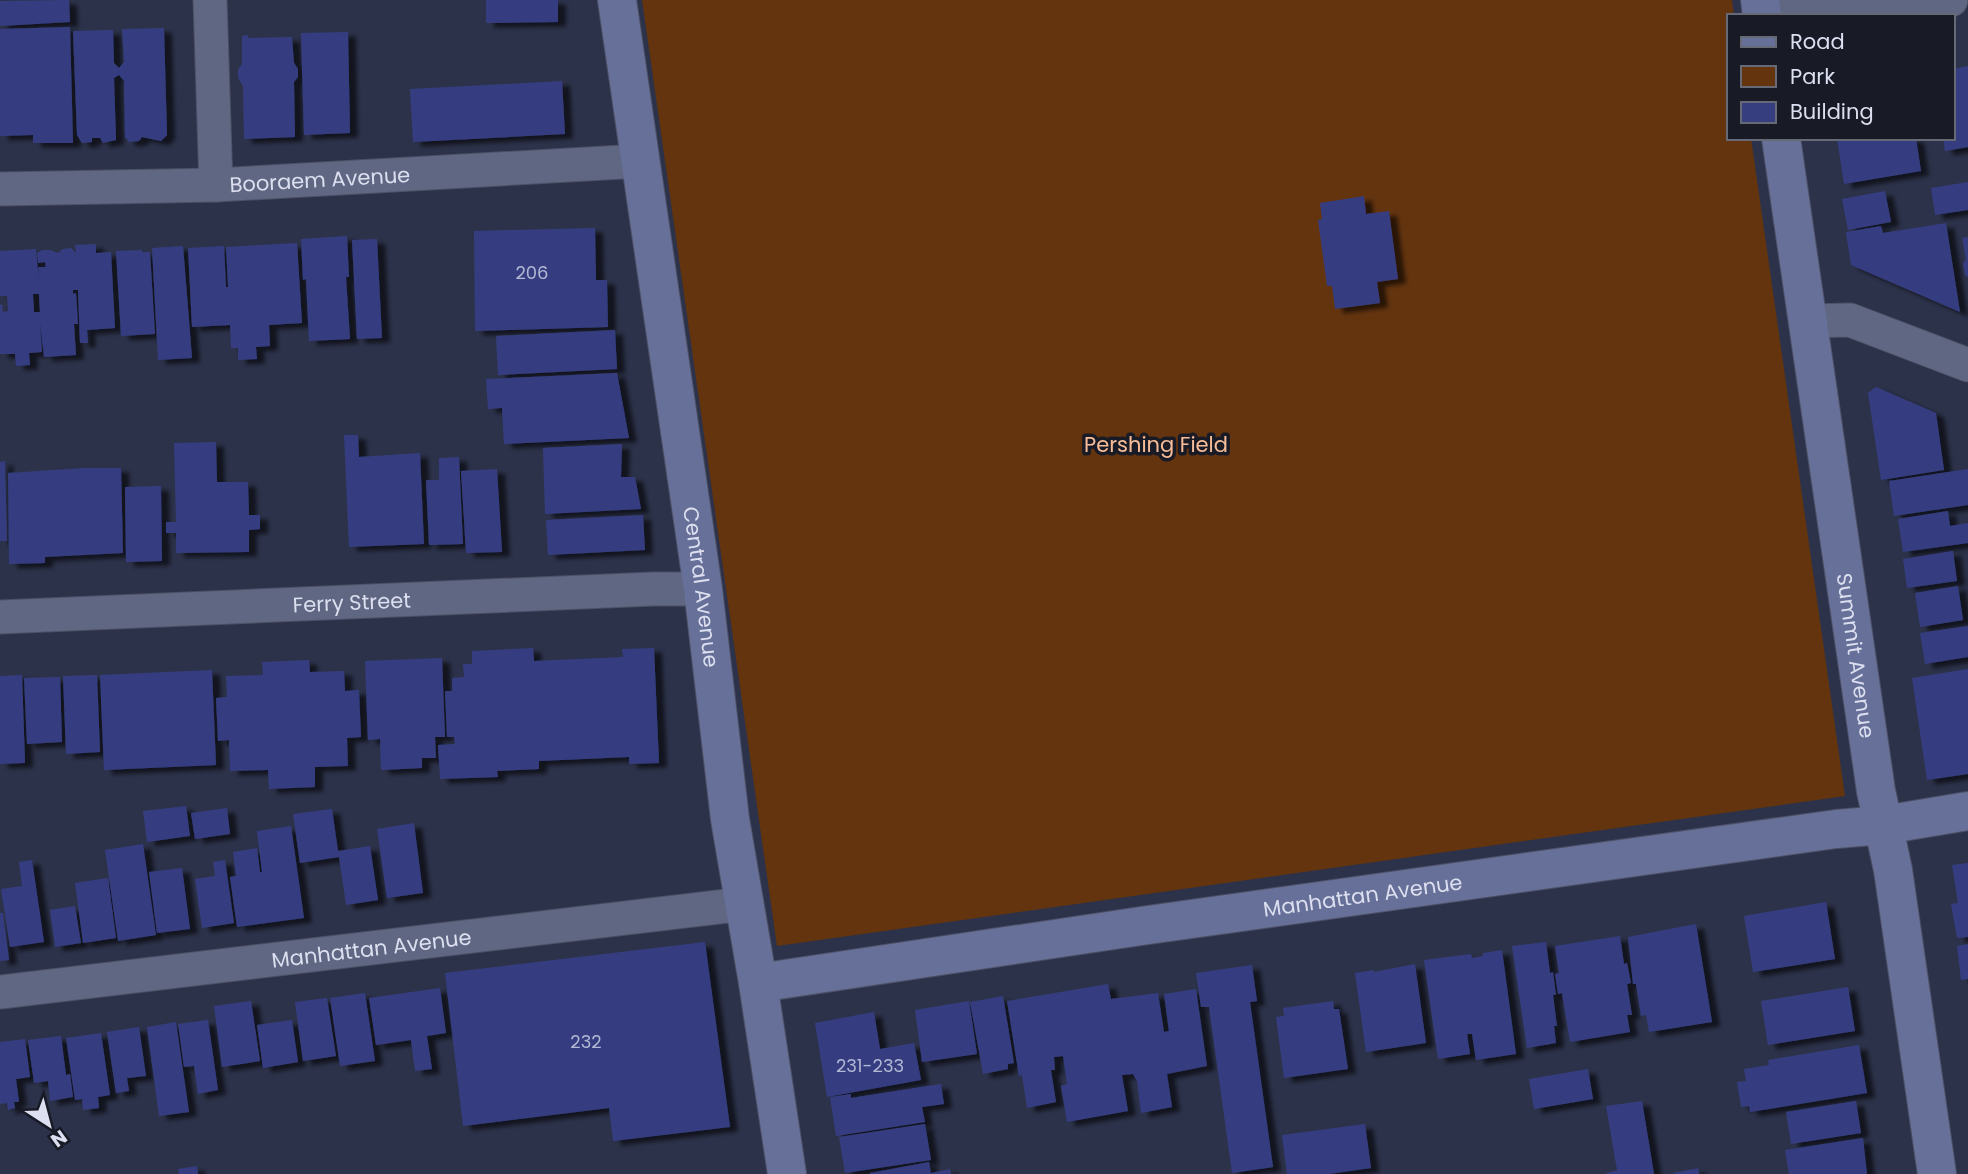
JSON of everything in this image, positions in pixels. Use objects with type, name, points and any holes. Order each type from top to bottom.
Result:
[{"type":"street","points":[[211,0],[216,185]]},
{"type":"street","name":"Central Avenue","points":[[617,0],[703,589],[730,819],[787,1174]]},
{"type":"street","points":[[1761,0],[1854,14],[1951,0]]},
{"type":"street","name":"Summit Avenue","points":[[1781,140],[1874,778],[1893,870],[1937,1174]]},
{"type":"street","name":"Booraem Avenue","points":[[0,189],[216,185],[640,161]]},
{"type":"street","points":[[1808,321],[1850,320],[1968,365]]},
{"type":"street","name":"Ferry Street","points":[[0,617],[703,589]]},
{"type":"street","name":"Manhattan Avenue","points":[[758,983],[1148,925],[1836,829],[1884,825],[1968,811]]},
{"type":"street","name":"Manhattan Avenue","points":[[0,992],[744,904]]},
{"type":"green space","name":"Pershing Field","points":[[642,0],[1732,0],[1734,14],[1727,14],[1727,140],[1751,140],[1845,796],[777,946]]},
{"type":"building","points":[[69,0],[70,22],[0,26],[0,1]]},
{"type":"building","points":[[486,0],[558,0],[558,22],[486,23]]},
{"type":"building","points":[[70,27],[73,143],[33,143],[33,135],[0,136],[0,29]]},
{"type":"building","points":[[164,28],[167,135],[161,141],[142,137],[139,141],[129,142],[125,137],[124,81],[119,75],[114,78],[116,140],[103,143],[100,138],[92,138],[92,142],[82,143],[77,135],[73,31],[113,30],[114,63],[119,68],[124,62],[122,29]]},
{"type":"building","points":[[348,32],[350,133],[304,135],[301,33]]},
{"type":"building","points":[[248,35],[248,38],[292,37],[294,63],[298,69],[298,77],[294,82],[295,137],[244,139],[243,86],[238,78],[238,70],[242,64],[242,36]]},
{"type":"building","points":[[1968,66],[1968,147],[1945,151],[1943,140],[1954,140],[1954,69]]},
{"type":"building","points":[[562,81],[565,134],[413,142],[410,89]]},
{"type":"building","points":[[1837,140],[1916,140],[1921,171],[1844,184]]},
{"type":"building","points":[[1968,182],[1968,210],[1935,215],[1931,188]]},
{"type":"building","points":[[1885,191],[1891,222],[1848,230],[1842,199]]},
{"type":"building","points":[[1364,196],[1366,214],[1389,211],[1398,279],[1377,282],[1380,303],[1335,309],[1332,286],[1327,286],[1318,220],[1322,219],[1320,203]]},
{"type":"building","points":[[1946,223],[1960,312],[1851,265],[1846,232],[1881,226],[1883,233]]},
{"type":"building","points":[[595,228],[596,280],[607,280],[608,327],[475,331],[474,231]]},
{"type":"building","points":[[347,236],[349,277],[346,277],[350,339],[309,341],[301,239]]},
{"type":"building","points":[[1968,237],[1968,277],[1963,264],[1966,259],[1962,238]]},
{"type":"building","points":[[377,239],[382,338],[357,339],[352,240]]},
{"type":"building","points":[[297,243],[302,323],[269,325],[270,346],[256,347],[257,359],[238,360],[238,348],[231,348],[230,325],[192,327],[188,248],[224,246],[228,287],[226,247]]},
{"type":"building","points":[[96,244],[96,253],[111,252],[115,328],[87,330],[88,343],[80,343],[78,290],[73,290],[73,294],[76,293],[78,324],[74,324],[76,355],[44,357],[40,322],[42,352],[29,353],[30,365],[16,366],[15,354],[0,354],[0,305],[2,304],[3,312],[8,311],[7,296],[0,296],[0,251],[36,249],[39,283],[38,267],[46,267],[45,262],[38,263],[37,253],[50,250],[58,253],[71,248],[76,253],[75,245]],"holes":[[[33,294],[39,294],[40,312],[34,312]]]},
{"type":"building","points":[[183,246],[192,358],[158,360],[152,248]]},
{"type":"building","points":[[116,251],[150,252],[155,334],[121,336]]},
{"type":"building","points":[[615,330],[617,369],[498,375],[496,336]]},
{"type":"building","points":[[617,373],[629,438],[504,444],[502,408],[488,409],[486,379]]},
{"type":"building","points":[[1876,387],[1936,413],[1944,470],[1881,480],[1868,393]]},
{"type":"building","points":[[344,435],[358,435],[359,457],[420,453],[424,544],[349,547]]},
{"type":"building","points":[[216,442],[217,482],[248,482],[249,515],[260,515],[260,529],[249,530],[249,552],[176,553],[176,533],[166,533],[166,522],[176,522],[174,443]]},
{"type":"building","points":[[622,444],[621,477],[635,477],[641,509],[545,514],[543,448]]},
{"type":"building","points":[[459,457],[463,544],[429,545],[426,480],[439,480],[439,458]]},
{"type":"building","points":[[5,461],[7,541],[0,541],[0,462]]},
{"type":"building","points":[[121,468],[123,553],[45,557],[45,563],[9,564],[8,473]]},
{"type":"building","points":[[497,469],[502,552],[466,553],[461,471]]},
{"type":"building","points":[[1968,469],[1968,505],[1894,516],[1889,481]]},
{"type":"building","points":[[161,486],[162,561],[126,562],[125,487]]},
{"type":"building","points":[[1948,511],[1950,526],[1968,523],[1968,543],[1903,552],[1898,519]]},
{"type":"building","points":[[643,515],[645,550],[548,555],[546,520]]},
{"type":"building","points":[[1953,551],[1957,581],[1907,588],[1903,559]]},
{"type":"building","points":[[1958,586],[1963,620],[1920,627],[1915,593]]},
{"type":"building","points":[[1968,626],[1968,657],[1925,664],[1920,633]]},
{"type":"building","points":[[533,648],[534,661],[623,657],[622,649],[654,648],[659,763],[629,764],[629,757],[539,761],[539,769],[497,771],[498,777],[440,779],[438,745],[455,744],[454,737],[447,737],[445,691],[452,691],[452,678],[464,677],[463,664],[472,664],[472,651]]},
{"type":"building","points":[[442,658],[445,737],[435,737],[436,758],[422,758],[422,768],[381,770],[380,739],[368,740],[365,661]]},
{"type":"building","points":[[309,660],[310,672],[344,671],[345,691],[359,690],[361,737],[347,738],[348,766],[315,767],[315,787],[269,789],[268,770],[230,771],[229,740],[218,741],[216,698],[227,697],[226,676],[263,675],[262,662]]},
{"type":"building","points":[[1968,669],[1968,774],[1927,780],[1912,678]]},
{"type":"building","points":[[212,670],[216,765],[104,770],[100,675]]},
{"type":"building","points":[[22,675],[25,763],[0,764],[0,676]]},
{"type":"building","points":[[97,675],[100,752],[66,754],[63,676]]},
{"type":"building","points":[[60,677],[62,742],[27,744],[24,678]]},
{"type":"building","points":[[186,806],[190,836],[147,842],[143,811]]},
{"type":"building","points":[[227,808],[230,834],[195,839],[191,813]]},
{"type":"building","points":[[332,809],[338,851],[370,846],[378,900],[346,905],[339,857],[300,863],[293,814]]},
{"type":"building","points":[[414,823],[423,893],[387,898],[377,829]]},
{"type":"building","points":[[291,826],[304,918],[237,927],[230,877],[236,876],[233,852],[257,848],[262,872],[257,831]]},
{"type":"building","points":[[143,844],[156,935],[118,941],[105,850]]},
{"type":"building","points":[[32,860],[44,942],[10,947],[1,889],[22,886],[19,862]]},
{"type":"building","points":[[225,860],[234,923],[202,928],[195,879],[215,876],[213,862]]},
{"type":"building","points":[[1968,863],[1968,937],[1957,938],[1951,904],[1958,903],[1952,865]]},
{"type":"building","points":[[182,868],[190,929],[157,933],[149,872]]},
{"type":"building","points":[[108,878],[116,938],[83,943],[75,883]]},
{"type":"building","points":[[1826,902],[1835,959],[1753,972],[1744,916]]},
{"type":"building","points":[[75,906],[81,943],[55,947],[50,910]]},
{"type":"building","points":[[0,913],[3,913],[9,960],[0,961]]},
{"type":"building","points":[[1696,924],[1712,1022],[1649,1032],[1646,1015],[1641,1016],[1636,984],[1633,984],[1628,937]]},
{"type":"building","points":[[1620,936],[1624,964],[1627,963],[1631,983],[1627,984],[1632,1015],[1627,1015],[1630,1032],[1570,1042],[1562,993],[1558,994],[1555,974],[1559,973],[1555,946]]},
{"type":"building","points":[[705,942],[730,1127],[613,1141],[609,1108],[463,1126],[445,973]]},
{"type":"building","points":[[1546,942],[1556,995],[1553,995],[1556,1043],[1527,1048],[1512,946]]},
{"type":"building","points":[[1968,944],[1968,979],[1961,980],[1957,946]]},
{"type":"building","points":[[1502,950],[1516,1054],[1476,1060],[1472,1034],[1467,1034],[1470,1054],[1438,1059],[1424,960],[1471,954],[1472,958]]},
{"type":"building","points":[[1415,964],[1426,1043],[1366,1052],[1355,973]]},
{"type":"building","points":[[1252,965],[1257,1001],[1250,1002],[1273,1167],[1232,1173],[1209,1007],[1201,1007],[1196,973]]},
{"type":"building","points":[[1108,984],[1111,999],[1158,993],[1164,1032],[1169,1031],[1164,994],[1196,989],[1207,1066],[1167,1074],[1172,1107],[1141,1113],[1137,1081],[1133,1074],[1122,1075],[1128,1111],[1067,1122],[1061,1086],[1067,1084],[1063,1056],[1054,1057],[1055,1070],[1051,1070],[1056,1102],[1027,1108],[1007,1001]]},
{"type":"building","points":[[1848,987],[1855,1031],[1768,1045],[1761,1001]]},
{"type":"building","points":[[440,988],[446,1033],[427,1036],[432,1069],[415,1071],[411,1040],[376,1045],[369,998]]},
{"type":"building","points":[[365,993],[375,1061],[340,1066],[330,998]]},
{"type":"building","points":[[1003,996],[1014,1063],[1008,1064],[1008,1069],[983,1074],[970,1002]]},
{"type":"building","points":[[327,998],[336,1056],[303,1061],[295,1002]]},
{"type":"building","points":[[251,1001],[260,1061],[222,1067],[214,1006]]},
{"type":"building","points":[[969,1001],[977,1054],[922,1062],[915,1010]]},
{"type":"building","points":[[1333,1001],[1334,1009],[1339,1009],[1348,1069],[1284,1078],[1276,1017],[1284,1016],[1283,1008]]},
{"type":"building","points":[[874,1012],[880,1049],[914,1043],[921,1080],[827,1097],[815,1023]]},
{"type":"building","points":[[208,1020],[218,1090],[198,1094],[194,1066],[184,1067],[178,1024]]},
{"type":"building","points":[[292,1020],[298,1062],[263,1068],[257,1025]]},
{"type":"building","points":[[176,1022],[189,1112],[159,1116],[147,1027]]},
{"type":"building","points":[[139,1027],[146,1076],[127,1078],[129,1091],[116,1093],[107,1032]]},
{"type":"building","points":[[101,1033],[110,1095],[98,1097],[99,1108],[83,1110],[82,1099],[75,1100],[66,1038]]},
{"type":"building","points":[[61,1036],[66,1075],[70,1074],[73,1097],[50,1101],[48,1081],[34,1083],[28,1040]]},
{"type":"building","points":[[25,1039],[30,1077],[16,1079],[19,1102],[14,1102],[15,1108],[8,1110],[7,1103],[0,1104],[0,1042]]},
{"type":"building","points":[[1859,1045],[1867,1093],[1750,1112],[1749,1106],[1741,1107],[1737,1082],[1746,1081],[1744,1069],[1769,1065],[1768,1060]]},
{"type":"building","points":[[1588,1069],[1593,1099],[1534,1109],[1529,1079]]},
{"type":"building","points":[[941,1084],[944,1104],[922,1107],[925,1122],[836,1136],[830,1097],[851,1094],[851,1098]]},
{"type":"building","points":[[1642,1101],[1654,1174],[1604,1174],[1617,1170],[1606,1106]]},
{"type":"building","points":[[1856,1101],[1861,1133],[1791,1144],[1786,1112]]},
{"type":"building","points":[[925,1124],[931,1160],[845,1173],[839,1137]]},
{"type":"building","points":[[1365,1124],[1371,1168],[1329,1174],[1287,1174],[1282,1135]]},
{"type":"building","points":[[1863,1138],[1867,1174],[1789,1174],[1785,1150]]},
{"type":"building","points":[[929,1162],[931,1174],[870,1174],[870,1173]]},
{"type":"building","points":[[197,1166],[198,1174],[179,1174],[178,1169]]},
{"type":"building","points":[[1698,1168],[1699,1174],[1674,1174],[1674,1173]]},
{"type":"building","points":[[950,1169],[951,1174],[931,1174],[931,1173]]}]
